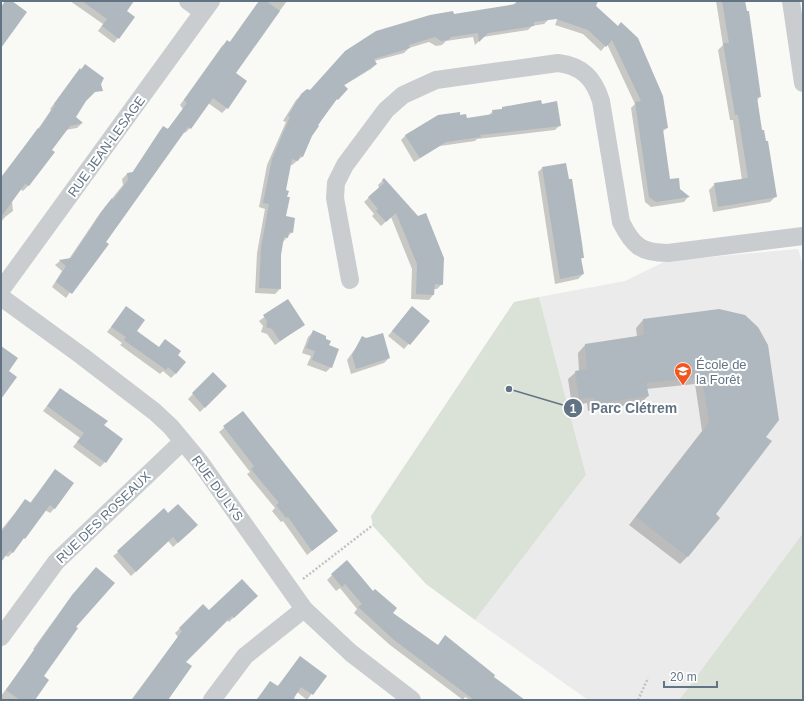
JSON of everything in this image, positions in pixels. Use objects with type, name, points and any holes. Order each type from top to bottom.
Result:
[{"type":"street","points":[[188,1],[207,6]]},
{"type":"street","points":[[791,1],[799,31],[803,83]]},
{"type":"street","name":"RUE JEAN-LESAGE","points":[[1,290],[207,6]]},
{"type":"street","points":[[350,280],[335,198],[336,183],[345,165],[386,110],[403,95],[436,80],[558,63],[571,65],[585,73],[596,86],[601,101],[621,222],[628,236],[638,247],[651,253],[668,253],[803,236]]},
{"type":"street","name":"RUE DU LYS","points":[[1,298],[155,412],[171,427],[200,462],[304,609],[351,653],[412,700]]},
{"type":"street","name":"RUE DES ROSEAUX","points":[[1,637],[56,562],[182,442]]},
{"type":"street","points":[[212,700],[245,656],[304,609]]},
{"type":"path","points":[[299,581],[373,525]]},
{"type":"path","points":[[638,700],[648,678]]},
{"type":"shaded area","name":"École de la Forêt","points":[[798,249],[803,265],[803,533],[679,700],[588,700],[475,620],[586,475],[539,297],[625,281],[666,261]]},
{"type":"shaded area","points":[[539,297],[586,475],[475,620],[426,584],[373,526],[371,516],[514,302]]},
{"type":"shaded area","points":[[803,533],[803,700],[679,700]]},
{"type":"building","points":[[5,1],[12,1],[27,12],[1,48],[1,7]]},
{"type":"building","points":[[82,1],[134,1],[127,11],[135,17],[119,39],[102,26],[107,19]]},
{"type":"building","points":[[259,1],[266,1],[280,11],[236,73],[247,81],[228,109],[213,98],[191,129],[188,127],[106,242],[109,244],[72,294],[56,282],[66,266],[59,260],[71,258],[105,207],[112,198],[113,200],[128,180],[127,173],[133,172],[163,126],[168,129],[187,103],[184,100],[227,40],[230,42]]},
{"type":"building","points":[[516,1],[598,1],[596,6],[618,26],[621,22],[638,38],[663,96],[668,128],[663,129],[670,179],[679,178],[680,189],[690,197],[656,202],[649,197],[635,102],[641,101],[612,40],[606,47],[588,30],[556,19],[534,22],[534,26],[488,33],[479,42],[478,33],[451,37],[448,40],[441,41],[435,37],[409,45],[410,48],[374,59],[377,64],[344,85],[348,89],[338,100],[337,99],[318,125],[319,126],[312,136],[303,157],[300,156],[298,161],[292,159],[286,190],[289,191],[287,197],[290,197],[286,216],[295,218],[293,233],[289,232],[288,238],[284,237],[281,255],[281,289],[259,288],[261,248],[269,204],[263,203],[272,159],[290,117],[288,116],[301,94],[307,89],[310,90],[345,51],[376,31],[430,15],[453,11],[454,14],[516,4]]},
{"type":"building","points":[[722,1],[745,1],[747,11],[749,11],[761,97],[757,97],[762,130],[764,130],[766,141],[768,141],[777,197],[718,207],[714,183],[748,178],[738,115],[735,115],[723,43],[729,43]]},
{"type":"building","points":[[85,64],[104,78],[101,84],[103,91],[95,92],[86,101],[76,117],[83,123],[70,126],[52,150],[55,152],[29,186],[25,184],[1,217],[1,178],[38,128],[39,129],[55,105],[54,104],[80,68],[81,70]]},
{"type":"building","points":[[541,100],[542,104],[557,101],[561,126],[480,135],[481,137],[446,142],[420,158],[405,135],[438,115],[460,112],[460,115],[466,114],[467,118],[493,114],[492,110],[502,109],[502,107]]},
{"type":"building","points":[[566,163],[569,179],[572,179],[584,258],[581,258],[584,274],[560,279],[542,167]]},
{"type":"building","points":[[384,178],[418,216],[426,213],[444,258],[443,285],[435,284],[434,295],[416,294],[417,264],[396,213],[386,222],[376,211],[378,209],[368,197],[384,183],[382,180]]},
{"type":"building","points":[[288,299],[305,325],[280,341],[272,329],[266,327],[267,321],[263,315]]},
{"type":"building","points":[[126,306],[145,320],[137,331],[159,347],[165,339],[181,351],[178,355],[186,362],[176,374],[168,367],[166,370],[124,340],[126,337],[111,327]]},
{"type":"building","points":[[412,306],[430,321],[410,345],[392,331]]},
{"type":"building","points":[[719,309],[745,315],[758,327],[768,345],[779,420],[766,437],[772,441],[716,514],[720,518],[688,557],[636,517],[709,423],[702,377],[646,383],[649,396],[595,404],[594,397],[579,399],[575,371],[587,369],[585,344],[644,335],[643,319]]},
{"type":"building","points":[[313,330],[326,336],[326,339],[331,341],[329,345],[339,349],[332,368],[312,360],[315,351],[306,348]]},
{"type":"building","points":[[383,333],[390,358],[356,369],[352,355],[362,336],[366,338]]},
{"type":"building","points":[[1,346],[18,358],[9,371],[17,377],[1,399]]},
{"type":"building","points":[[213,372],[227,386],[205,408],[192,393]]},
{"type":"building","points":[[60,388],[108,421],[104,425],[123,439],[106,463],[77,442],[84,433],[47,406]]},
{"type":"building","points":[[243,411],[338,531],[312,551],[288,517],[286,518],[276,505],[279,503],[251,469],[254,466],[223,426]]},
{"type":"building","points":[[55,469],[74,483],[55,509],[50,505],[13,553],[10,550],[1,562],[1,533],[25,499],[31,503]]},
{"type":"building","points":[[178,504],[198,525],[178,543],[173,537],[136,572],[117,551],[164,508],[168,513]]},
{"type":"building","points":[[347,560],[373,591],[375,589],[397,608],[393,613],[438,645],[445,635],[495,675],[494,677],[525,700],[474,700],[394,640],[358,607],[362,604],[345,584],[342,587],[331,574]]},
{"type":"building","points":[[96,567],[115,583],[76,627],[78,628],[44,676],[49,680],[35,700],[20,700],[6,690],[72,595]]},
{"type":"building","points":[[242,579],[258,596],[234,618],[232,616],[186,662],[192,666],[168,700],[132,700],[182,631],[179,628],[203,604],[209,610]]},
{"type":"building","points":[[300,656],[327,676],[313,695],[301,687],[294,698],[296,700],[257,700],[270,681],[278,686]]},
{"type":"place","name":"École de la Forêt","points":[[683,386]]},
{"type":"place","name":"Parc Clétrem","points":[[509,389]]}]
